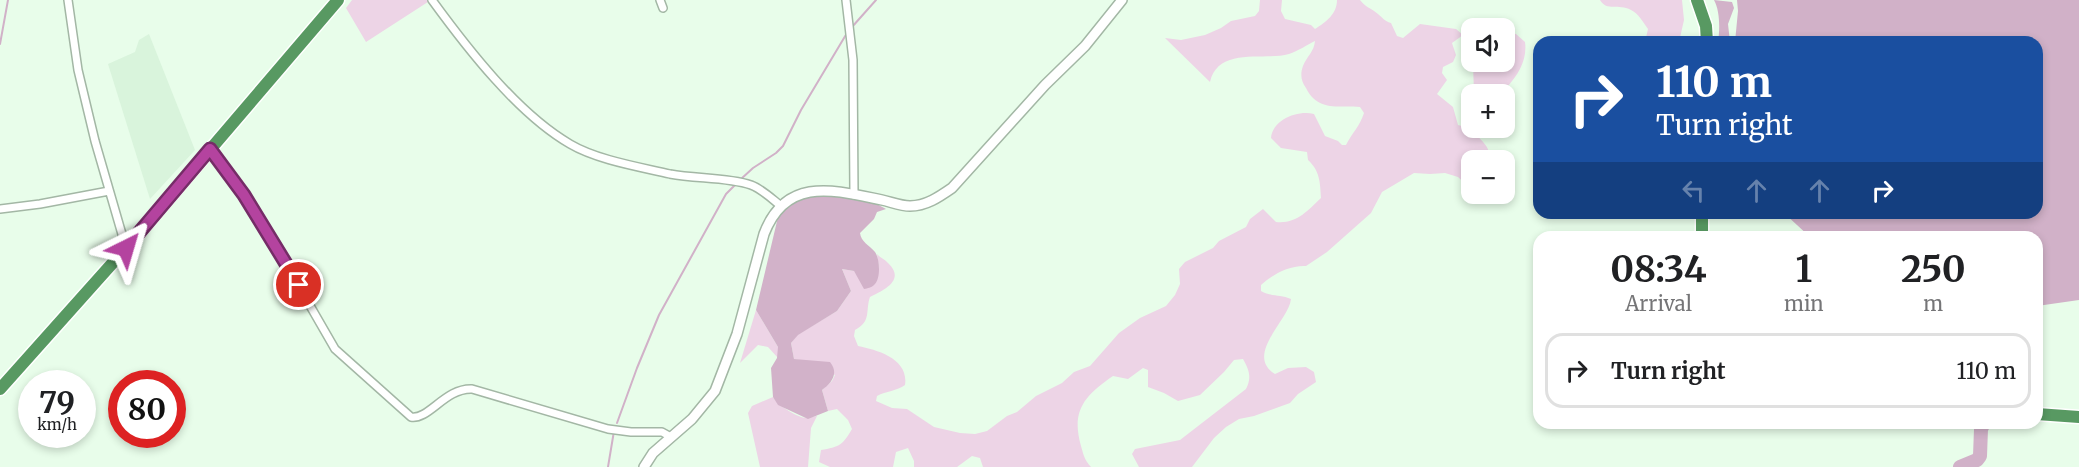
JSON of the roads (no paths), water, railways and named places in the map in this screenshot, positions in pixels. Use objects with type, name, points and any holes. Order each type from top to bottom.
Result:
[{"type":"highway","points":[[0,389],[126,248],[338,0]]},
{"type":"highway","points":[[1697,0],[1706,26],[1707,36]]},
{"type":"highway","points":[[2043,414],[2079,417]]},
{"type":"street","points":[[68,0],[78,70],[126,248]]},
{"type":"street","points":[[432,0],[466,46],[489,71],[533,116],[571,145],[616,162],[687,177],[752,185],[781,206]]},
{"type":"street","points":[[660,0],[663,8]]},
{"type":"street","points":[[846,0],[853,60],[854,195]]},
{"type":"street","points":[[644,467],[653,453],[692,419],[715,391],[737,334],[764,234],[774,213],[781,206],[793,197],[807,192],[836,191],[909,206],[932,201],[942,195],[952,188],[1045,85],[1085,46],[1122,0]]},
{"type":"street","points":[[210,149],[223,164],[260,219],[335,349],[411,417],[417,418],[455,391],[472,389],[608,429],[662,432],[671,437]]},
{"type":"street","points":[[0,209],[109,191]]},
{"type":"waterway","points":[[0,44],[8,0]]},
{"type":"waterway","points":[[852,27],[876,0]]},
{"type":"waterway","points":[[741,179],[783,146],[801,110],[847,33]]},
{"type":"waterway","points":[[617,423],[659,315],[726,194],[737,183]]},
{"type":"waterway","points":[[1960,467],[1977,460],[1980,456],[1981,429]]},
{"type":"waterway","points":[[608,467],[614,431]]}]
